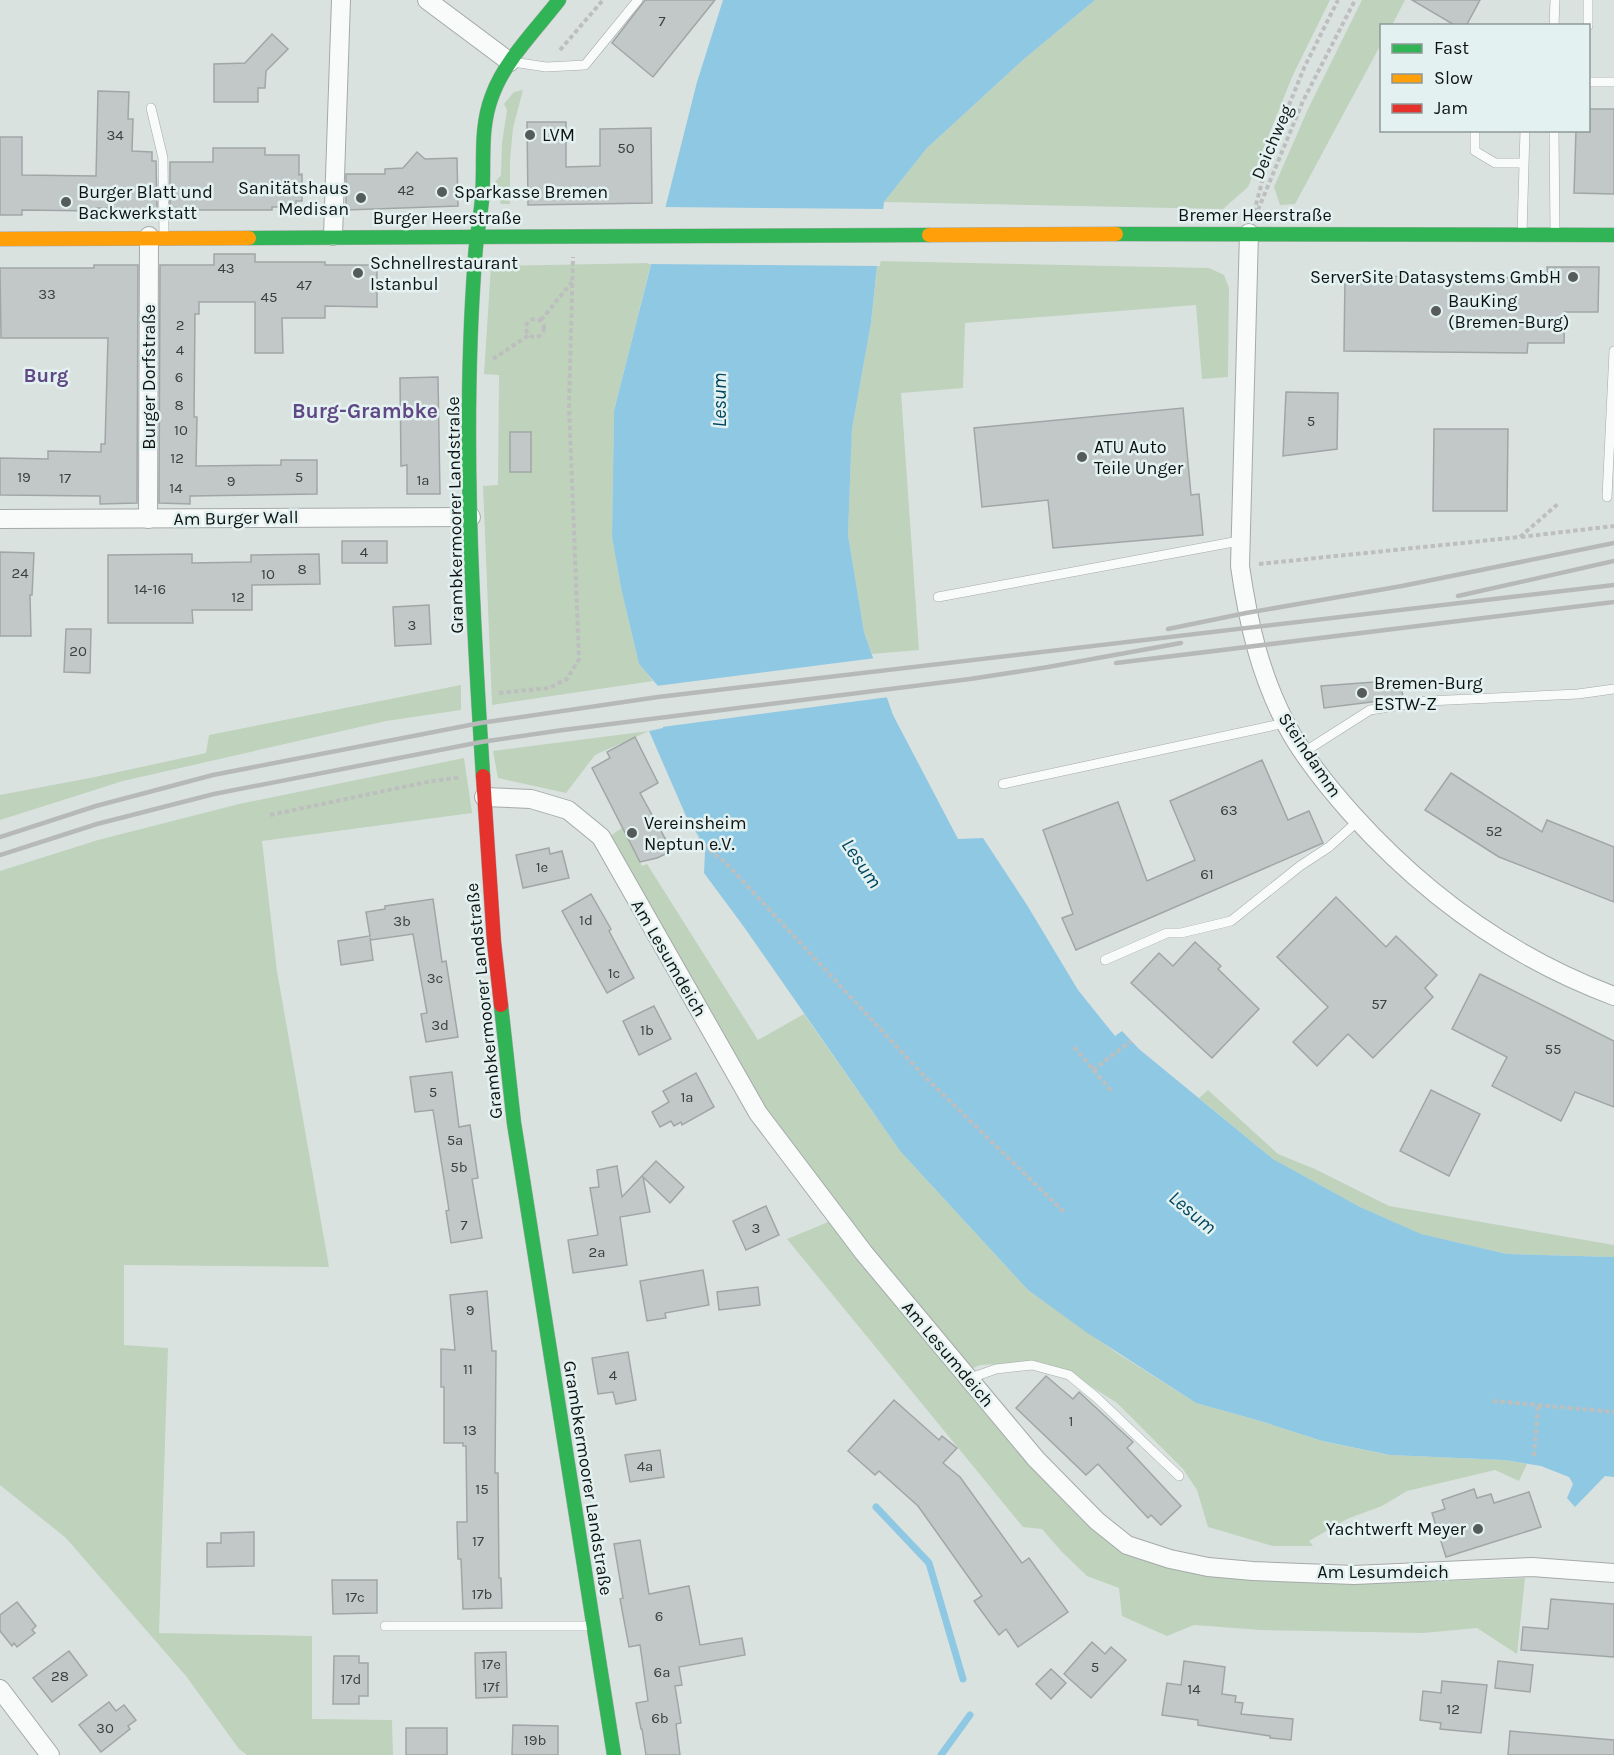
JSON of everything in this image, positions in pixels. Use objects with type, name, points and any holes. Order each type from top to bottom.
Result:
[{"type":"street","points":[[333,236],[341,0]]},
{"type":"street","points":[[427,0],[510,62]]},
{"type":"street","name":"Grambkermoorer Landstraße","points":[[560,0],[510,62],[492,95],[483,128],[482,198],[475,258],[471,376],[471,517],[478,695],[494,942],[514,1123],[614,1755]]},
{"type":"street","name":"Bremer Heerstraße","points":[[895,235],[1249,233],[1614,235]]},
{"type":"street","name":"Steindamm","points":[[1249,233],[1240,566],[1246,613],[1257,657],[1286,723],[1325,784],[1375,840],[1438,896],[1477,925],[1523,954],[1581,984],[1614,996]]},
{"type":"street","name":"Burger Heerstraße","points":[[0,239],[157,236],[895,235]]},
{"type":"street","name":"Burger Dorfstraße","points":[[148,519],[157,236]]},
{"type":"street","name":"Am Burger Wall","points":[[0,519],[471,517]]},
{"type":"street","name":"Am Lesumdeich","points":[[484,797],[531,799],[568,810],[601,837],[758,1113],[864,1253],[1036,1459],[1097,1521],[1127,1545],[1170,1559],[1221,1568],[1354,1575],[1532,1568],[1614,1573]]},
{"type":"street","points":[[0,1689],[50,1755]]},
{"type":"lane","points":[[510,62],[546,67],[585,65],[638,0]]},
{"type":"lane","points":[[1554,24],[1555,0]]},
{"type":"lane","points":[[1588,0],[1588,24]]},
{"type":"lane","points":[[1590,82],[1614,82]]},
{"type":"lane","points":[[151,108],[163,158],[157,236]]},
{"type":"lane","points":[[1475,132],[1475,151],[1495,163],[1523,163]]},
{"type":"lane","points":[[1522,234],[1525,132]]},
{"type":"lane","points":[[1554,132],[1555,234]]},
{"type":"lane","points":[[1607,497],[1614,351]]},
{"type":"lane","points":[[938,597],[1239,540]]},
{"type":"lane","points":[[1304,752],[1370,710],[1427,701],[1578,694],[1614,689]]},
{"type":"lane","points":[[1003,784],[1286,723]]},
{"type":"lane","points":[[1105,960],[1167,933],[1181,933],[1231,921],[1300,866],[1329,847],[1358,821]]},
{"type":"lane","points":[[968,1378],[996,1369],[1032,1365],[1069,1375],[1097,1398],[1179,1476]]},
{"type":"lane","points":[[385,1626],[593,1626]]},
{"type":"path","points":[[546,67],[603,0]]},
{"type":"path","name":"Deichweg","points":[[1249,233],[1270,152],[1304,68],[1338,0]]},
{"type":"path","name":"Deichweg","points":[[1249,233],[1303,101],[1355,0]]},
{"type":"path","points":[[478,695],[549,688],[567,679],[579,659],[569,405],[574,235]]},
{"type":"path","points":[[541,320],[572,282]]},
{"type":"path","points":[[471,376],[481,366],[529,335],[538,337],[543,334],[544,325],[541,320],[535,318],[529,320],[526,326],[529,335]]},
{"type":"path","points":[[1520,537],[1559,503]]},
{"type":"path","points":[[1240,566],[1614,526]]},
{"type":"path","points":[[270,815],[427,782],[483,774]]},
{"type":"path","points":[[697,841],[725,862],[925,1077],[1065,1213]]},
{"type":"path","points":[[1093,1070],[1131,1041]]},
{"type":"path","points":[[1074,1047],[1113,1094]]},
{"type":"path","points":[[1494,1401],[1614,1412]]},
{"type":"path","points":[[1534,1456],[1538,1405]]},
{"type":"green space","points":[[1095,0],[1330,0],[1292,77],[1248,187],[1223,209],[884,202],[927,148],[1024,59]]},
{"type":"green space","points":[[1362,0],[1405,0],[1393,24],[1380,24],[1380,46],[1295,204],[1280,205],[1274,187],[1308,109]]},
{"type":"green space","points":[[523,90],[513,128],[510,204],[501,204],[494,187],[501,175],[502,143],[507,110],[504,104],[514,92]]},
{"type":"green space","points":[[878,261],[1209,268],[1224,275],[1229,288],[1228,377],[1202,379],[1196,305],[965,323],[963,388],[901,393],[919,650],[872,654],[864,632],[848,535],[852,429],[871,323]]},
{"type":"green space","points":[[651,263],[614,411],[612,537],[621,588],[639,664],[653,681],[492,705],[483,486],[498,485],[499,375],[484,374],[491,266]]},
{"type":"green space","points":[[461,685],[461,710],[386,721],[123,781],[0,820],[0,795],[206,753],[209,735]]},
{"type":"green space","points":[[649,731],[595,755],[566,793],[498,778],[493,751]]},
{"type":"green space","points":[[464,758],[472,813],[262,841],[277,971],[329,1267],[124,1265],[124,1345],[168,1348],[159,1633],[312,1636],[312,1719],[392,1720],[393,1755],[247,1755],[239,1749],[186,1676],[66,1538],[0,1485],[0,871],[98,840],[239,804]]},
{"type":"green space","points":[[622,828],[642,866],[647,864],[758,1040],[804,1014],[900,1151],[1028,1290],[1117,1353],[1196,1403],[1321,1441],[1389,1455],[1505,1460],[1527,1464],[1519,1481],[1495,1470],[1407,1491],[1382,1506],[1347,1519],[1309,1541],[1313,1546],[1273,1546],[1208,1527],[1197,1490],[1183,1469],[1117,1403],[1067,1371],[1031,1362],[980,1365],[956,1376],[1030,1466],[1124,1553],[1181,1571],[1224,1578],[1320,1582],[1424,1582],[1525,1578],[1517,1654],[1477,1628],[1423,1633],[1261,1630],[1194,1625],[1167,1636],[1122,1616],[1119,1588],[1087,1576],[1042,1529],[1023,1527],[787,1239],[826,1223],[842,1212],[773,1118],[744,1074],[610,836]]},
{"type":"green space","points":[[1208,1090],[1278,1154],[1315,1169],[1389,1206],[1614,1245],[1614,1257],[1507,1254],[1420,1234],[1360,1207],[1273,1159],[1199,1098]]},
{"type":"water","name":"Lesum","points":[[723,0],[1095,0],[1024,59],[927,148],[884,202],[871,323],[852,429],[848,535],[864,632],[893,715],[958,839],[983,838],[1027,905],[1078,990],[1115,1036],[1122,1031],[1139,1049],[1273,1159],[1360,1207],[1421,1234],[1507,1254],[1614,1257],[1614,1477],[1605,1476],[1575,1507],[1567,1498],[1573,1484],[1569,1477],[1541,1466],[1505,1460],[1390,1455],[1322,1441],[1196,1403],[1086,1332],[1028,1290],[900,1151],[704,873],[705,851],[697,841],[699,837],[686,816],[649,731],[663,728],[658,686],[639,664],[621,588],[612,537],[614,411],[697,82]]},
{"type":"pier","points":[[663,207],[886,209],[880,266],[648,264]]},
{"type":"pier","points":[[876,658],[889,697],[662,727],[656,686]]},
{"type":"building","points":[[645,0],[715,0],[653,77],[612,43]]},
{"type":"building","points":[[1412,0],[1480,0],[1467,24],[1453,24]]},
{"type":"building","points":[[272,34],[288,49],[266,71],[265,88],[258,88],[258,102],[214,102],[214,64],[245,63]]},
{"type":"building","points":[[98,91],[129,92],[128,119],[133,119],[132,151],[152,152],[152,161],[156,161],[157,209],[22,210],[22,215],[0,215],[0,137],[22,137],[22,175],[96,176]]},
{"type":"building","points":[[1590,109],[1614,109],[1614,194],[1574,193],[1576,132],[1590,132]]},
{"type":"building","points":[[527,122],[566,122],[566,167],[600,166],[600,129],[651,128],[652,203],[528,205]]},
{"type":"building","points":[[213,148],[265,148],[265,155],[299,155],[302,201],[296,201],[296,207],[272,207],[272,210],[170,210],[170,162],[213,162]]},
{"type":"building","points":[[417,152],[425,159],[457,158],[458,206],[346,210],[346,174],[385,174],[385,169],[403,168]]},
{"type":"building","points":[[214,254],[255,254],[255,262],[377,265],[377,307],[325,306],[325,318],[282,318],[283,353],[255,353],[255,302],[199,302],[199,314],[195,314],[196,466],[281,465],[281,460],[317,460],[317,494],[190,496],[190,504],[159,503],[160,265],[214,265]]},
{"type":"building","points":[[94,265],[138,265],[137,503],[100,504],[100,496],[0,495],[0,458],[48,459],[48,451],[101,452],[101,444],[105,444],[108,338],[1,338],[0,268],[94,268]]},
{"type":"building","name":"BauKing (Bremen-Burg)","points":[[1547,267],[1599,267],[1598,312],[1565,312],[1564,343],[1528,343],[1527,353],[1344,351],[1345,276],[1548,278]]},
{"type":"building","points":[[438,377],[440,494],[407,494],[407,465],[401,466],[400,378]]},
{"type":"building","points":[[1286,392],[1338,393],[1337,449],[1283,456]]},
{"type":"building","name":"ATU Auto Teile Unger","points":[[1183,408],[1191,495],[1199,494],[1203,535],[1053,548],[1048,500],[982,507],[974,428]]},
{"type":"building","points":[[1434,429],[1508,429],[1507,511],[1433,511]]},
{"type":"building","points":[[510,432],[531,432],[531,472],[510,472]]},
{"type":"building","points":[[342,541],[387,541],[387,563],[342,563]]},
{"type":"building","points":[[0,552],[34,553],[32,595],[30,595],[31,636],[0,636]]},
{"type":"building","points":[[192,554],[192,563],[251,562],[251,555],[319,554],[320,584],[252,585],[252,610],[192,610],[193,623],[108,623],[108,555]]},
{"type":"building","points":[[429,605],[431,644],[395,646],[393,607]]},
{"type":"building","points":[[66,629],[91,629],[90,673],[64,672]]},
{"type":"building","name":"Bremen-Burg ESTW-Z","points":[[1401,680],[1403,698],[1324,708],[1321,686]]},
{"type":"building","points":[[635,737],[658,783],[640,793],[672,851],[640,862],[592,768],[610,758],[607,752]]},
{"type":"building","points":[[1262,760],[1288,820],[1309,811],[1323,843],[1076,950],[1062,918],[1073,914],[1043,830],[1118,802],[1147,881],[1195,860],[1170,801]]},
{"type":"building","points":[[1451,773],[1542,832],[1547,820],[1614,847],[1614,902],[1499,857],[1425,810]]},
{"type":"building","points":[[549,848],[550,854],[562,851],[569,878],[523,888],[516,855]]},
{"type":"building","points":[[591,894],[611,929],[609,931],[634,978],[607,993],[562,911]]},
{"type":"building","points":[[1336,897],[1386,947],[1396,936],[1437,975],[1425,988],[1433,997],[1373,1058],[1348,1034],[1317,1066],[1293,1042],[1328,1007],[1277,957]]},
{"type":"building","points":[[433,899],[442,962],[446,961],[458,1037],[426,1042],[421,1014],[427,1013],[413,934],[371,940],[370,938],[373,960],[341,965],[338,941],[370,936],[366,912],[385,909],[385,906]]},
{"type":"building","points":[[1195,942],[1221,966],[1218,969],[1259,1009],[1212,1058],[1131,983],[1159,953],[1173,966]]},
{"type":"building","points":[[1480,974],[1614,1041],[1614,1107],[1575,1092],[1561,1121],[1492,1086],[1507,1057],[1452,1029]]},
{"type":"building","points":[[654,1006],[671,1039],[639,1055],[623,1021]]},
{"type":"building","points":[[452,1072],[459,1127],[470,1125],[478,1178],[472,1179],[482,1238],[451,1243],[446,1211],[449,1210],[433,1110],[415,1112],[410,1077]]},
{"type":"building","points":[[696,1073],[714,1107],[682,1125],[681,1122],[674,1126],[671,1121],[660,1127],[652,1112],[669,1102],[663,1091]]},
{"type":"building","points":[[1431,1090],[1480,1114],[1449,1176],[1400,1151]]},
{"type":"building","points":[[656,1161],[684,1187],[670,1203],[643,1177],[650,1212],[620,1217],[627,1265],[573,1273],[568,1240],[598,1235],[590,1188],[599,1187],[597,1170],[617,1166],[622,1197]]},
{"type":"building","points":[[766,1206],[779,1235],[746,1250],[733,1221]]},
{"type":"building","points":[[703,1270],[709,1305],[665,1313],[666,1318],[647,1321],[640,1281]]},
{"type":"building","points":[[758,1287],[760,1305],[719,1310],[717,1292]]},
{"type":"building","points":[[487,1291],[492,1351],[496,1351],[495,1473],[498,1473],[499,1578],[501,1578],[502,1608],[463,1609],[457,1522],[467,1522],[466,1446],[463,1446],[463,1443],[444,1443],[441,1349],[455,1350],[450,1295]]},
{"type":"building","points":[[628,1352],[636,1400],[616,1404],[613,1392],[598,1394],[592,1358]]},
{"type":"building","points":[[1046,1376],[1073,1399],[1079,1392],[1133,1442],[1127,1448],[1181,1506],[1161,1525],[1151,1515],[1148,1518],[1098,1464],[1086,1475],[1016,1408]]},
{"type":"building","points":[[894,1400],[939,1440],[942,1436],[957,1448],[943,1463],[960,1477],[1022,1563],[1029,1558],[1068,1612],[1018,1647],[1006,1629],[999,1635],[974,1601],[982,1596],[918,1506],[879,1471],[875,1475],[848,1451]]},
{"type":"building","points":[[660,1450],[664,1477],[630,1482],[625,1455]]},
{"type":"building","points":[[1474,1489],[1477,1498],[1491,1494],[1494,1503],[1529,1492],[1541,1527],[1446,1557],[1432,1513],[1445,1509],[1442,1500]]},
{"type":"building","points":[[254,1532],[254,1566],[207,1567],[207,1543],[221,1543],[221,1533]]},
{"type":"building","points":[[640,1540],[649,1594],[689,1586],[700,1645],[742,1638],[745,1655],[679,1667],[682,1685],[675,1686],[681,1723],[676,1724],[680,1755],[646,1755],[636,1703],[648,1701],[640,1645],[629,1647],[620,1599],[623,1598],[614,1544]]},
{"type":"building","points":[[332,1580],[377,1580],[377,1613],[333,1614]]},
{"type":"building","points":[[1551,1599],[1614,1604],[1614,1657],[1521,1650],[1523,1627],[1548,1629]]},
{"type":"building","points":[[17,1602],[36,1626],[32,1630],[35,1633],[17,1647],[14,1643],[12,1646],[0,1631],[0,1615]]},
{"type":"building","points":[[1092,1642],[1105,1654],[1111,1647],[1126,1660],[1091,1698],[1064,1674]]},
{"type":"building","points":[[69,1651],[87,1675],[52,1702],[33,1678]]},
{"type":"building","points":[[506,1652],[507,1697],[476,1698],[475,1653]]},
{"type":"building","points":[[334,1656],[359,1656],[359,1663],[368,1663],[368,1696],[359,1696],[359,1704],[333,1704]]},
{"type":"building","points":[[1184,1661],[1225,1667],[1222,1694],[1236,1696],[1235,1702],[1243,1703],[1241,1714],[1293,1719],[1291,1740],[1198,1725],[1198,1720],[1162,1715],[1167,1683],[1181,1685]]},
{"type":"building","points":[[1498,1661],[1533,1665],[1530,1692],[1495,1688]]},
{"type":"building","points":[[1051,1669],[1066,1683],[1051,1699],[1036,1684]]},
{"type":"building","points":[[1442,1681],[1487,1685],[1481,1733],[1440,1729],[1441,1723],[1420,1720],[1423,1691],[1441,1693]]},
{"type":"building","points":[[109,1702],[116,1711],[124,1705],[136,1720],[128,1726],[130,1729],[101,1752],[79,1725]]},
{"type":"building","points":[[513,1725],[558,1726],[558,1755],[512,1755]]},
{"type":"building","points":[[406,1728],[447,1728],[447,1755],[406,1755]]},
{"type":"building","points":[[1510,1731],[1614,1740],[1614,1755],[1508,1755]]},
{"type":"waterway","points":[[876,1507],[929,1563],[963,1679]]},
{"type":"waterway","points":[[941,1755],[970,1715]]},
{"type":"railway","points":[[1168,629],[1402,586],[1614,543]]},
{"type":"railway","points":[[1458,596],[1614,561]]},
{"type":"railway","points":[[0,837],[96,806],[213,775],[480,723],[658,697],[1614,585]]},
{"type":"railway","points":[[1116,663],[1614,602]]},
{"type":"railway","points":[[0,855],[97,824],[214,794],[481,742],[970,679],[1181,643]]},
{"type":"traffic: fast","points":[[483,776],[472,582],[469,387],[471,323],[482,200],[485,122],[492,96],[505,70],[559,0]]},
{"type":"traffic: fast","points":[[1116,234],[1614,235]]},
{"type":"traffic: fast","points":[[249,238],[929,235]]},
{"type":"traffic: fast","points":[[501,1005],[514,1123],[614,1755]]},
{"type":"traffic: slow","points":[[929,235],[1116,234]]},
{"type":"traffic: slow","points":[[0,239],[249,238]]},
{"type":"traffic: jam","points":[[483,776],[494,942],[501,1005]]},
{"type":"place","name":"LVM","points":[[530,135]]},
{"type":"place","name":"Sparkasse Bremen","points":[[442,192]]},
{"type":"place","name":"Sanitätshaus Medisan","points":[[361,198]]},
{"type":"place","name":"Burger Blatt und Backwerkstatt","points":[[66,202]]},
{"type":"place","name":"Schnellrestaurant Istanbul","points":[[358,273]]},
{"type":"place","name":"ServerSite Datasystems GmbH","points":[[1573,277]]},
{"type":"place","name":"BauKing (Bremen-Burg)","points":[[1436,311]]},
{"type":"place","name":"ATU Auto Teile Unger","points":[[1082,457]]},
{"type":"place","name":"Bremen-Burg ESTW-Z","points":[[1362,693]]},
{"type":"place","name":"Vereinsheim Neptun e.V.","points":[[632,833]]},
{"type":"place","name":"Yachtwerft Meyer","points":[[1478,1529]]},
{"type":"district","name":"Burg","points":[[46,375]]},
{"type":"district","name":"Burg-Grambke","points":[[365,411]]}]
